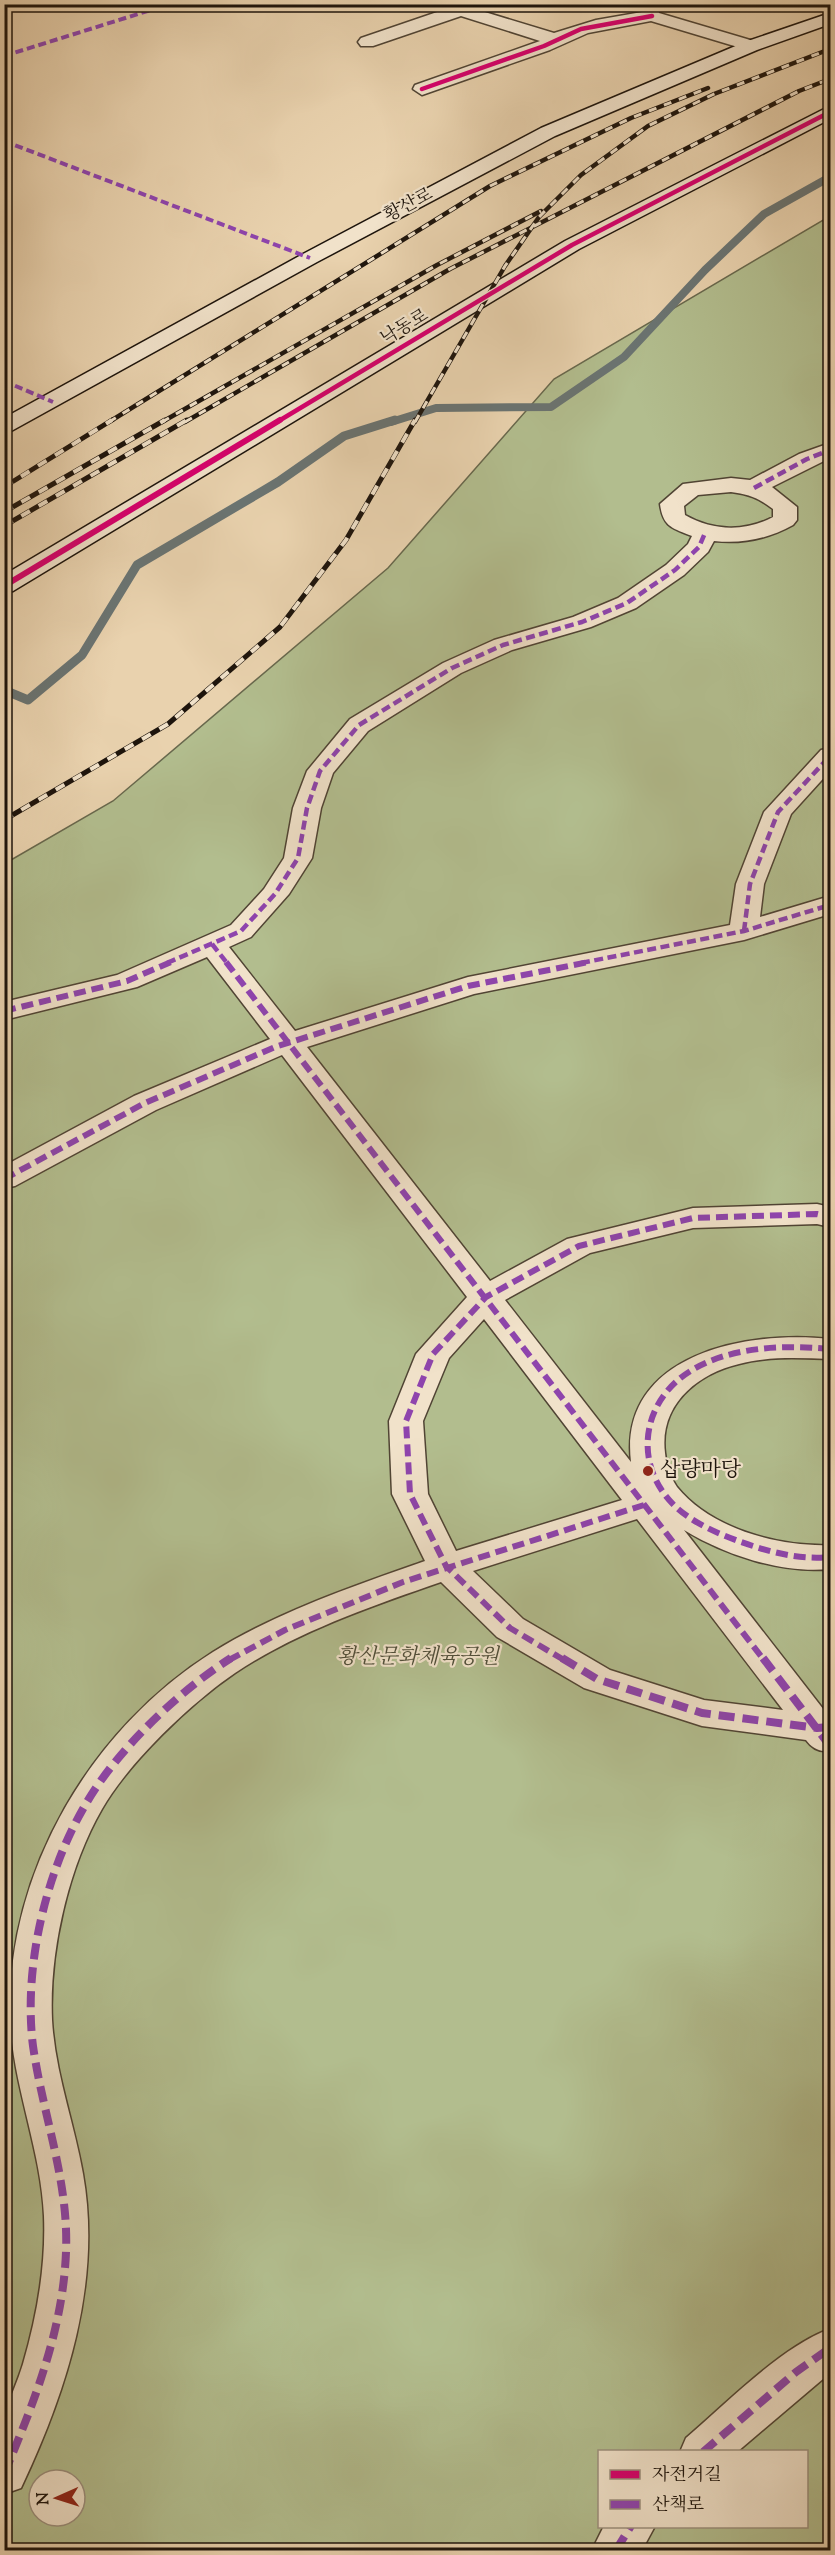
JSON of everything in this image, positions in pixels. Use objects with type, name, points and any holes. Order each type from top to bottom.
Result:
[{"type":"street","points":[[441,4],[554,39]]},
{"type":"street","points":[[366,42],[477,4]]},
{"type":"street","points":[[422,89],[544,46],[554,39],[620,21],[649,10],[751,46]]},
{"type":"street","name":"황산로","points":[[4,428],[310,258],[548,132],[751,46],[831,18]]},
{"type":"street","name":"낙동로","points":[[4,586],[572,245],[831,112]]},
{"type":"street","points":[[754,488],[807,459],[831,450]]},
{"type":"street","points":[[715,486],[754,488],[770,495],[785,507],[786,520],[770,530],[745,534],[705,533],[674,518],[672,504],[691,489],[715,486]]},
{"type":"street","points":[[4,1011],[127,981],[241,931],[275,894],[298,858],[307,808],[320,771],[359,725],[452,668],[503,645],[582,622],[627,603],[675,570],[699,548],[705,533]]},
{"type":"street","points":[[744,931],[750,884],[778,813],[831,756]]},
{"type":"street","points":[[4,1179],[145,1104],[287,1043],[468,986],[744,931],[831,905]]},
{"type":"street","points":[[212,944],[644,1505],[826,1733]]},
{"type":"street","points":[[826,1733],[702,1713],[597,1679],[510,1628],[446,1566],[410,1494],[406,1421],[433,1354],[486,1297],[579,1246],[693,1218],[817,1214],[831,1217]]},
{"type":"street","points":[[831,1349],[762,1348],[715,1360],[677,1380],[653,1408],[644,1441],[652,1475],[675,1507],[715,1533],[767,1552],[831,1557]]},
{"type":"street","points":[[4,2474],[30,2416],[65,2287],[62,2177],[40,2085],[33,2044],[30,1998],[32,1954],[42,1912],[70,1835],[92,1794],[173,1705],[223,1664],[287,1629],[370,1593],[446,1566],[644,1505]]},
{"type":"street","points":[[704,2450],[796,2372],[831,2348]]},
{"type":"street","points":[[616,2550],[630,2528]]},
{"type":"green space","name":"황산문화체육공원","points":[[830,216],[830,2550],[5,2550],[4,864],[113,801],[388,568],[554,379]]},
{"type":"waterway","points":[[391,422],[436,408],[551,407],[624,357],[705,270],[764,214],[830,177]]},
{"type":"waterway","points":[[4,690],[28,700],[82,655],[137,565],[278,482],[344,436],[395,420]]},
{"type":"railway","points":[[532,227],[539,217],[581,175],[648,126],[714,94],[830,49]]},
{"type":"railway","points":[[532,227],[799,91],[830,79]]},
{"type":"railway","points":[[109,422],[490,186],[631,118],[708,88]]},
{"type":"railway","points":[[162,422],[437,265],[541,211]]},
{"type":"railway","points":[[185,422],[450,269],[532,227]]},
{"type":"railway","points":[[415,422],[505,266],[532,227]]},
{"type":"railway","points":[[4,487],[112,420]]},
{"type":"railway","points":[[4,512],[165,420]]},
{"type":"railway","points":[[4,526],[187,420]]},
{"type":"railway","points":[[4,820],[168,724],[280,627],[346,540],[415,420]]},
{"type":"marked path","points":[[4,56],[170,4]]},
{"type":"marked path","points":[[4,141],[310,258]]},
{"type":"marked path","points":[[4,381],[53,402]]},
{"type":"marked path","points":[[754,488],[807,459],[830,450]]},
{"type":"marked path","points":[[4,1011],[127,981],[241,931],[275,894],[298,858],[307,808],[320,771],[359,725],[452,668],[503,645],[582,622],[627,603],[675,570],[699,547],[705,533]]},
{"type":"marked path","points":[[744,931],[750,884],[778,812],[830,756]]},
{"type":"marked path","points":[[4,1179],[145,1103],[275,1047],[468,986],[744,931],[830,905]]},
{"type":"marked path","points":[[212,944],[830,1746]]},
{"type":"marked path","points":[[830,1217],[817,1214],[693,1218],[579,1246],[486,1297],[433,1354],[406,1421],[410,1494],[446,1566],[510,1628],[597,1679],[702,1713],[817,1728],[830,1727]]},
{"type":"marked path","points":[[830,1349],[792,1347],[750,1351],[730,1355],[693,1370],[677,1381],[654,1410],[648,1427],[646,1444],[648,1461],[654,1478],[664,1494],[692,1519],[724,1536],[762,1549],[797,1557],[830,1557]]},
{"type":"marked path","points":[[4,2474],[45,2366],[63,2291],[66,2214],[58,2158],[35,2060],[31,2019],[32,1972],[40,1927],[53,1882],[88,1799],[106,1775],[153,1723],[187,1691],[222,1664],[247,1649],[272,1636],[403,1582],[483,1554],[644,1505]]},
{"type":"marked path","points":[[705,2450],[796,2372],[830,2348]]},
{"type":"marked path","points":[[616,2550],[630,2528]]},
{"type":"cycle path","points":[[422,89],[544,46],[581,29],[652,16]]},
{"type":"cycle path","points":[[4,586],[572,245],[830,112]]},
{"type":"place","name":"삽량마당","points":[[648,1471]]}]
